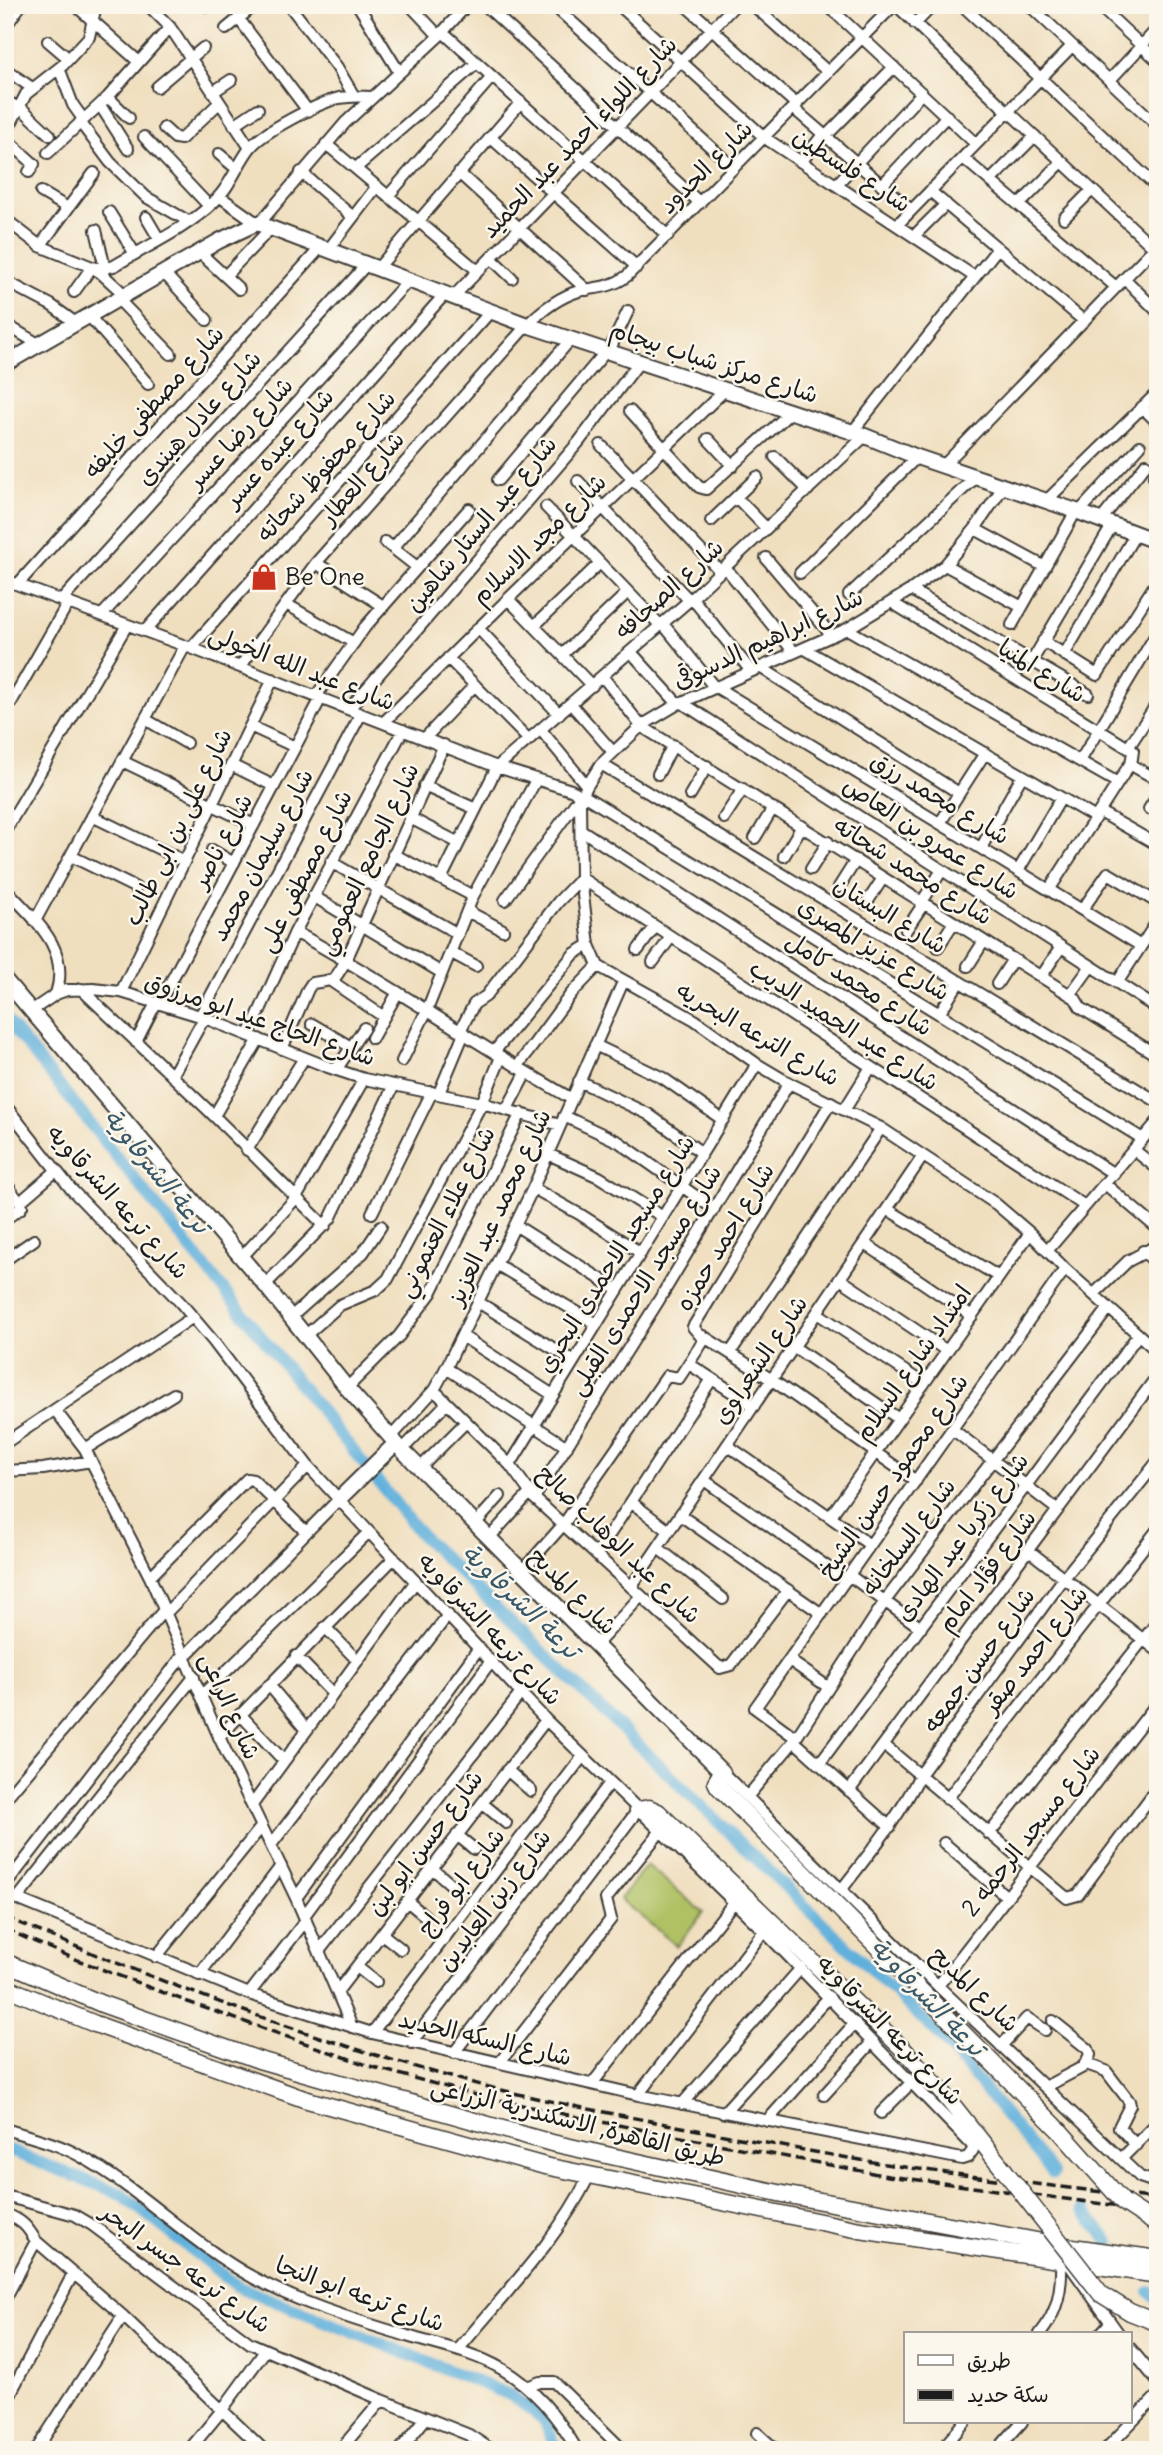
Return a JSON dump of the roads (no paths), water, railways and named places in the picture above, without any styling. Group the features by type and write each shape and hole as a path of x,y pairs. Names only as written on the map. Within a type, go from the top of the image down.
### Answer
{"highway":[{"path":"722,1772 716,1782 718,1786 1059,2130 1124,2202 1158,2225"},
{"path":"638,1810 649,1808 657,1812 888,2034 943,2093 1101,2294 1130,2312 1158,2323"},
{"name":"طريق القاهرة, الاسكندرية الزراعى","path":"5,1962 102,2004 259,2060 552,2143 783,2194 1058,2245 1158,2259"},
{"name":"طريق القاهرة, الاسكندرية الزراعى","path":"5,1987 112,2031 304,2099 545,2166 860,2230 1158,2274"}],"main road":[{"name":"شارع مركز شباب بيجام","path":"257,223 527,325 859,433 917,457 1078,511 1148,538"},
{"path":"5,364 199,252 257,223"},
{"name":"شارع المديح","path":"5,980 396,1443 722,1772"},
{"path":"343,1495 396,1443"}],"street":[{"path":"8,19 21,5"},
{"path":"75,5 139,62"},
{"path":"29,172 34,164 5,136 8,120 32,88 59,68 89,37 96,5"},
{"path":"148,5 170,27 250,148"},
{"path":"226,29 255,5"},
{"path":"289,5 337,67 354,96"},
{"path":"358,5 399,72"},
{"path":"410,5 668,236"},
{"path":"219,196 257,223 270,212 301,172 371,97 441,34 467,5"},
{"path":"485,5 700,203"},
{"path":"553,5 734,169"},
{"name":"شارع فلسطين","path":"619,5 765,138 975,277"},
{"path":"685,5 825,136 911,210"},
{"name":"شارع اللواء احمد عبد الحميد","path":"449,295 478,271 521,228 735,5"},
{"path":"753,5 828,72"},
{"path":"827,5 976,144"},
{"path":"895,5 1156,247 943,466"},
{"name":"شارع الحدود","path":"527,325 554,302 587,290 618,283 637,267 895,5"},
{"path":"915,24 933,5"},
{"path":"962,5 1158,188"},
{"path":"1029,5 1158,126"},
{"path":"1098,5 1158,61"},
{"path":"239,19 308,111"},
{"path":"48,153 104,101 170,27"},
{"path":"1110,80 1158,28"},
{"path":"48,41 69,59"},
{"path":"897,225 1072,46"},
{"path":"157,87 203,48"},
{"path":"356,168 477,63"},
{"path":"800,162 822,136 894,66"},
{"path":"59,68 73,106 110,162 146,197 188,221"},
{"path":"5,69 32,88"},
{"path":"388,195 492,76"},
{"path":"164,128 174,138 181,139 231,80"},
{"path":"836,185 922,93"},
{"path":"92,267 105,268 135,254 209,206 219,196 250,148 265,135 330,101 354,96 371,97"},
{"path":"5,100 19,107 50,135"},
{"path":"104,101 129,118"},
{"path":"104,101 128,149"},
{"name":"شارع عادل هيندى","path":"5,713 65,602 373,266 418,221 521,102"},
{"path":"234,125 258,109"},
{"path":"882,185 947,116"},
{"path":"990,181 1035,135"},
{"path":"144,137 209,206"},
{"path":"490,137 637,267"},
{"path":"326,144 478,271"},
{"path":"219,154 237,169"},
{"path":"963,158 1019,205 1158,312"},
{"path":"1019,205 1062,162"},
{"path":"301,172 353,217"},
{"path":"40,246 73,207 94,173"},
{"path":"459,173 587,290"},
{"name":"شارع مصطفى خليفه","path":"10,583 353,217 376,186"},
{"path":"1064,218 1092,190"},
{"path":"930,191 1084,321"},
{"path":"41,192 73,207"},
{"path":"914,236 946,204"},
{"path":"109,212 135,254"},
{"path":"146,217 159,239"},
{"path":"5,219 40,246 92,267 110,279 171,354"},
{"path":"225,276 271,228"},
{"path":"96,230 105,268"},
{"name":"شارع الصحافه","path":"497,767 662,625 808,490 859,433 998,248"},
{"path":"199,252 239,289"},
{"path":"491,258 512,278"},
{"path":"74,292 92,267"},
{"path":"164,273 207,320"},
{"name":"شارع رضا عسر","path":"102,615 409,280"},
{"path":"5,281 83,321 148,384"},
{"name":"شارع عبده عسر","path":"145,631 449,295"},
{"name":"شارع محفوظ شحاته","path":"35,921 145,719 188,647 491,311"},
{"path":"498,480 608,351 628,311"},
{"path":"5,324 40,345"},
{"name":"شارع العطار","path":"240,667 316,563 527,325"},
{"path":"417,567 389,545 570,339"},
{"name":"شارع عبد الستار شاهين","path":"349,709 578,443 640,361"},
{"name":"شارع مجد الاسلام","path":"384,722 726,389"},
{"path":"1046,500 1158,392"},
{"path":"1142,407 1158,422"},
{"path":"629,411 699,487 704,489 709,488 792,411"},
{"path":"708,439 733,466"},
{"path":"601,445 799,650 1061,798 1158,845"},
{"path":"1012,625 1078,511 1140,446"},
{"path":"775,457 808,490"},
{"path":"800,573 917,457"},
{"path":"1032,661 1107,522 1146,464"},
{"path":"710,521 757,477"},
{"path":"849,595 975,478"},
{"path":"578,481 755,669 959,793"},
{"name":"شارع ابراهيم الدسوقى","path":"505,900 582,795 601,764 641,726 679,703 847,629 911,590 945,565 975,529 1003,487"},
{"path":"736,497 766,528"},
{"name":"شارع محمد رزق","path":"546,507 662,625 716,687 1141,946"},
{"name":"شارع ناصر","path":"136,1042 234,863 319,697 354,643 383,606 469,509"},
{"path":"1064,654 1158,525"},
{"path":"975,529 1045,567"},
{"path":"766,558 832,636"},
{"path":"316,563 383,606"},
{"path":"534,626 600,563"},
{"path":"945,565 1022,607"},
{"path":"1043,641 1097,675 1158,580"},
{"name":"شارع عبد الله الخولى","path":"10,583 273,679 497,767 582,795"},
{"path":"911,590 1088,694"},
{"path":"562,655 628,592"},
{"path":"508,599 592,686"},
{"name":"شارع المنيا","path":"891,602 1128,748"},
{"path":"286,604 354,643"},
{"path":"5,831 8,818 127,625"},
{"path":"478,628 559,714"},
{"path":"847,629 1118,783"},
{"path":"1080,761 1158,631"},
{"name":"شارع عمرو بن العاص","path":"631,652 679,703 1117,983 1156,1004"},
{"path":"448,658 529,740"},
{"path":"603,677 641,726"},
{"name":"شارع على بن ابى طالب","path":"121,992 273,679"},
{"path":"425,738 475,685"},
{"path":"1049,890 1130,764 1134,753 1128,748 1158,702"},
{"path":"572,704 613,752"},
{"name":"شارع سليمان محمد","path":"172,1076 361,713"},
{"path":"145,719 186,743"},
{"path":"250,726 295,747"},
{"name":"شارع محمد شحاته","path":"641,726 1070,995 1081,1008 1158,1056"},
{"name":"شارع مصطفى على","path":"214,1116 254,1037 295,932 403,730"},
{"path":"507,1109 522,1070 571,994 598,966 589,944 581,878 582,795 541,730"},
{"name":"شارع الجامع العمومي","path":"282,1049 312,983 335,979 346,960 444,745"},
{"path":"658,774 673,745"},
{"path":"940,823 985,754"},
{"path":"122,761 254,825"},
{"name":"شارع البستان","path":"601,764 1158,1102"},
{"path":"1130,764 1155,778 1158,765"},
{"path":"231,765 274,786"},
{"path":"690,795 707,766"},
{"path":"441,879 497,767"},
{"path":"981,848 1023,775"},
{"path":"402,1061 427,1010 473,896 536,780"},
{"path":"424,786 476,809"},
{"path":"724,818 743,789"},
{"name":"شارع عزيز المصرى","path":"582,795 939,1014 1150,1135"},
{"path":"1149,809 1158,795"},
{"path":"1018,871 1061,798"},
{"path":"755,838 773,808"},
{"path":"92,816 184,861"},
{"path":"410,818 459,844"},
{"path":"784,856 802,826"},
{"name":"شارع محمد كامل","path":"581,830 1114,1174"},
{"path":"811,869 828,842"},
{"path":"212,850 234,863"},
{"path":"393,854 473,896"},
{"path":"71,856 136,888"},
{"path":"839,887 856,860"},
{"path":"331,862 458,934"},
{"path":"906,930 942,870"},
{"path":"1082,910 1105,874 1110,873 1158,903"},
{"path":"866,905 883,877"},
{"path":"372,1213 435,1092 474,1004 486,996 558,902 581,878"},
{"name":"شارع عبد الحميد الديب","path":"581,878 1085,1206"},
{"path":"5,888 35,921 57,951 61,965 56,994"},
{"path":"313,896 442,973"},
{"path":"467,911 503,930"},
{"path":"1117,983 1158,920"},
{"path":"937,947 954,922"},
{"path":"638,950 655,927"},
{"path":"295,932 346,960 572,1099"},
{"path":"653,962 671,937"},
{"path":"968,966 984,941"},
{"path":"306,1335 340,1305 376,1290 388,1279 482,1103 498,1055 574,954 589,944"},
{"path":"1041,977 1061,947"},
{"path":"450,952 476,965"},
{"path":"997,984 1013,959"},
{"name":"شارع الترعه البحريه","path":"598,966 695,1020 789,1083 881,1128 996,1204 1138,1335 1156,1346"},
{"path":"1070,995 1091,966"},
{"path":"331,981 384,1017"},
{"name":"شارع محمد عبد العزيز","path":"396,1443 434,1390 462,1336 533,1188 623,982"},
{"path":"939,1014 959,982"},
{"path":"81,989 325,1226"},
{"name":"شارع الحاج عيد ابو مرزوق","path":"31,1011 67,990 121,992 202,1017 364,1079 562,1121 619,1142 714,1209"},
{"path":"372,1038 398,992"},
{"path":"312,1024 351,1047"},
{"path":"336,1070 364,1028"},
{"path":"595,1045 663,1078 723,1120"},
{"path":"247,1150 304,1058"},
{"name":"شارع مسجد الاحمدى البحري","path":"510,1465 757,1064"},
{"path":"845,1109 870,1067"},
{"path":"241,1258 296,1198 364,1079"},
{"path":"579,1081 648,1114 702,1153"},
{"name":"شارع مسجد الاحمدى القبلى","path":"489,1538 532,1495 567,1447 789,1083"},
{"path":"265,1285 330,1219 394,1085"},
{"name":"شارع احمد حمزه","path":"689,1364 704,1340 693,1327 831,1102"},
{"name":"شارع ترعه الشرقاويه","path":"5,1105 86,1206 193,1317 308,1466 343,1495 369,1532 546,1720 855,2023 972,2144 972,2152"},
{"name":"شارع علاء العتموني","path":"347,1388 399,1336 431,1293 521,1113"},
{"path":"1047,1251 1150,1135 1158,1121"},
{"path":"730,1353 881,1128"},
{"path":"1134,1150 1158,1169"},
{"path":"548,1154 599,1177 663,1217"},
{"name":"شارع الشعراوى","path":"631,1587 923,1156"},
{"path":"5,1219 56,1171"},
{"path":"5,1182 21,1205"},
{"path":"1105,1184 1158,1229"},
{"path":"533,1188 641,1253"},
{"path":"887,1209 999,1277"},
{"path":"515,1225 618,1290"},
{"path":"291,1317 363,1253 381,1226"},
{"name":"امتداد شارع السلام","path":"830,1517 1030,1233"},
{"path":"5,1260 34,1240"},
{"path":"864,1243 972,1315"},
{"path":"1094,1294 1128,1261 1158,1245"},
{"path":"1143,1251 1158,1265"},
{"path":"496,1264 597,1324"},
{"name":"شارع محمود حسن الشيخ","path":"795,1740 755,1708 1065,1269"},
{"path":"840,1279 947,1351"},
{"path":"478,1301 574,1361"},
{"name":"شارع السلخانه","path":"748,1796 795,1740 885,1601 1109,1308"},
{"path":"817,1313 923,1384"},
{"path":"5,1443 193,1317"},
{"name":"شارع زكريا عبد الهادى","path":"819,1764 1138,1335"},
{"path":"462,1336 553,1395"},
{"path":"703,1336 772,1380 916,1481"},
{"path":"794,1347 899,1419"},
{"path":"522,1572 563,1525 667,1376 678,1378 689,1364 754,1406"},
{"path":"446,1368 567,1447"},
{"name":"شارع فؤاد امام","path":"849,1791 1158,1375"},
{"path":"596,1555 712,1379"},
{"name":"شارع عبد الوهاب صالح","path":"434,1390 510,1465 532,1495 717,1666 724,1668 731,1665 788,1590"},
{"path":"85,1448 174,1394"},
{"path":"396,1443 447,1403"},
{"name":"شارع الراعى","path":"55,1410 85,1448 150,1577 219,1737 320,1950 352,2027"},
{"path":"420,1468 466,1422"},
{"path":"952,1429 1058,1510"},
{"path":"727,1446 870,1545"},
{"path":"5,1471 43,1469 91,1461"},
{"name":"شارع حسن جمعه","path":"842,1889 903,1809 920,1775 1064,1578 1158,1461"},
{"path":"5,1799 165,1612 308,1466"},
{"path":"150,1577 244,1481 253,1480 306,1532"},
{"path":"704,1480 921,1628"},
{"path":"5,1886 184,1655 343,1495"},
{"path":"475,1524 500,1496"},
{"path":"631,1502 669,1531"},
{"path":"680,1515 822,1614"},
{"name":"شارع احمد صقر","path":"947,1799 1158,1529"},
{"path":"201,1696 369,1532"},
{"path":"658,1548 723,1599"},
{"path":"1028,1550 1158,1651"},
{"path":"219,1737 394,1558"},
{"path":"252,1805 416,1581"},
{"path":"595,1646 641,1597"},
{"path":"271,1845 448,1615"},
{"path":"989,1833 1158,1621"},
{"path":"325,1627 357,1660"},
{"path":"296,1898 479,1648"},
{"path":"296,1656 332,1694"},
{"path":"789,1660 828,1687"},
{"path":"249,1994 491,1661"},
{"path":"17,1899 194,1677"},
{"path":"269,1685 307,1730"},
{"path":"320,1950 521,1693"},
{"name":"شارع مسجد الرحمه 2","path":"938,1986 1158,1702"},
{"path":"240,1714 284,1761"},
{"name":"شارع حسن ابو لبن","path":"337,1992 546,1720"},
{"path":"795,1740 890,1827"},
{"path":"884,1745 1067,1898 1078,1895 1158,1787"},
{"name":"شارع ابو فراج","path":"372,2033 583,1756"},
{"path":"507,1770 531,1790"},
{"name":"شارع المديح","path":"722,1772 1001,2046 1140,2176 1158,2183"},
{"name":"شارع زين العابدين","path":"411,2043 611,1783"},
{"path":"482,1803 506,1823"},
{"path":"454,2053 638,1810"},
{"path":"156,1957 262,1826"},
{"path":"500,2062 611,1919 606,1899 660,1832"},
{"path":"457,1835 474,1849"},
{"path":"944,1843 1007,1896"},
{"path":"199,1975 281,1866"},
{"path":"432,1868 454,1887"},
{"name":"شارع السكه الحديد","path":"5,1894 249,1994 372,2033 723,2113 962,2159 972,2152"},
{"path":"407,1901 425,1916"},
{"path":"592,2084 734,1902"},
{"path":"638,2095 764,1931"},
{"path":"382,1934 401,1950"},
{"path":"357,1967 376,1982"},
{"path":"682,2104 801,1968"},
{"path":"723,2113 829,1997"},
{"path":"1001,2046 1027,2018 1045,2030"},
{"path":"1045,2087 1086,2064 1090,2055 1090,2051 1053,2021"},
{"path":"767,2121 855,2023"},
{"path":"824,2095 873,2042"},
{"path":"1086,2064 1106,2071 1129,2101 1130,2105 1119,2127 1136,2145"},
{"path":"881,2113 912,2082"},
{"path":"1121,2159 1156,2127"},
{"name":"شارع ترعه ابو النجا","path":"5,2129 46,2141 79,2155 107,2172 165,2218 253,2278 358,2320 458,2350 504,2370 527,2387 556,2417 577,2450"},
{"path":"458,2350 554,2235 572,2209 589,2176"},
{"name":"شارع ترعه جسر البحر","path":"5,2196 75,2215 92,2225 221,2323 265,2351 469,2435 492,2450"},
{"path":"5,2214 23,2222 36,2241 123,2316 264,2450"},
{"path":"5,2299 36,2241"},
{"path":"1064,2262 1117,2332"},
{"path":"1041,2332 1051,2319 1058,2301 1064,2262"},
{"path":"5,2404 74,2274"},
{"path":"36,2450 123,2316"},
{"path":"1102,2332 1110,2323"},
{"path":"1132,2350 1158,2382"},
{"path":"189,2450 265,2351"},
{"path":"527,2387 540,2382 554,2382 624,2450"},
{"path":"1132,2422 1158,2395"},
{"path":"340,2450 382,2400"},
{"path":"400,2450 426,2418"},
{"path":"941,2450 963,2424"},
{"path":"996,2450 1020,2424"},
{"path":"1105,2450 1130,2424"},
{"path":"757,2433 776,2450"},
{"path":"1153,2450 1158,2445"}],"waterway":[{"name":"ترعة الشرقاوية","path":"5,1018 421,1535 944,2040 1053,2173"},
{"path":"5,2149 121,2194 237,2286 510,2395 544,2420 557,2450"},
{"name":"ترعة الشرقاوية","path":"1083,2209 1109,2242"},
{"name":"ترعة الشرقاوية","path":"1150,2291 1158,2301"}],"railway":[{"path":"5,1917 178,1987 295,2029 496,2089 857,2159 953,2174 1158,2199"},
{"path":"5,1929 188,2002 373,2067 472,2094 586,2119 888,2176 1158,2211"}],"place":[{"name":"Be One","path":"264,577"}]}
